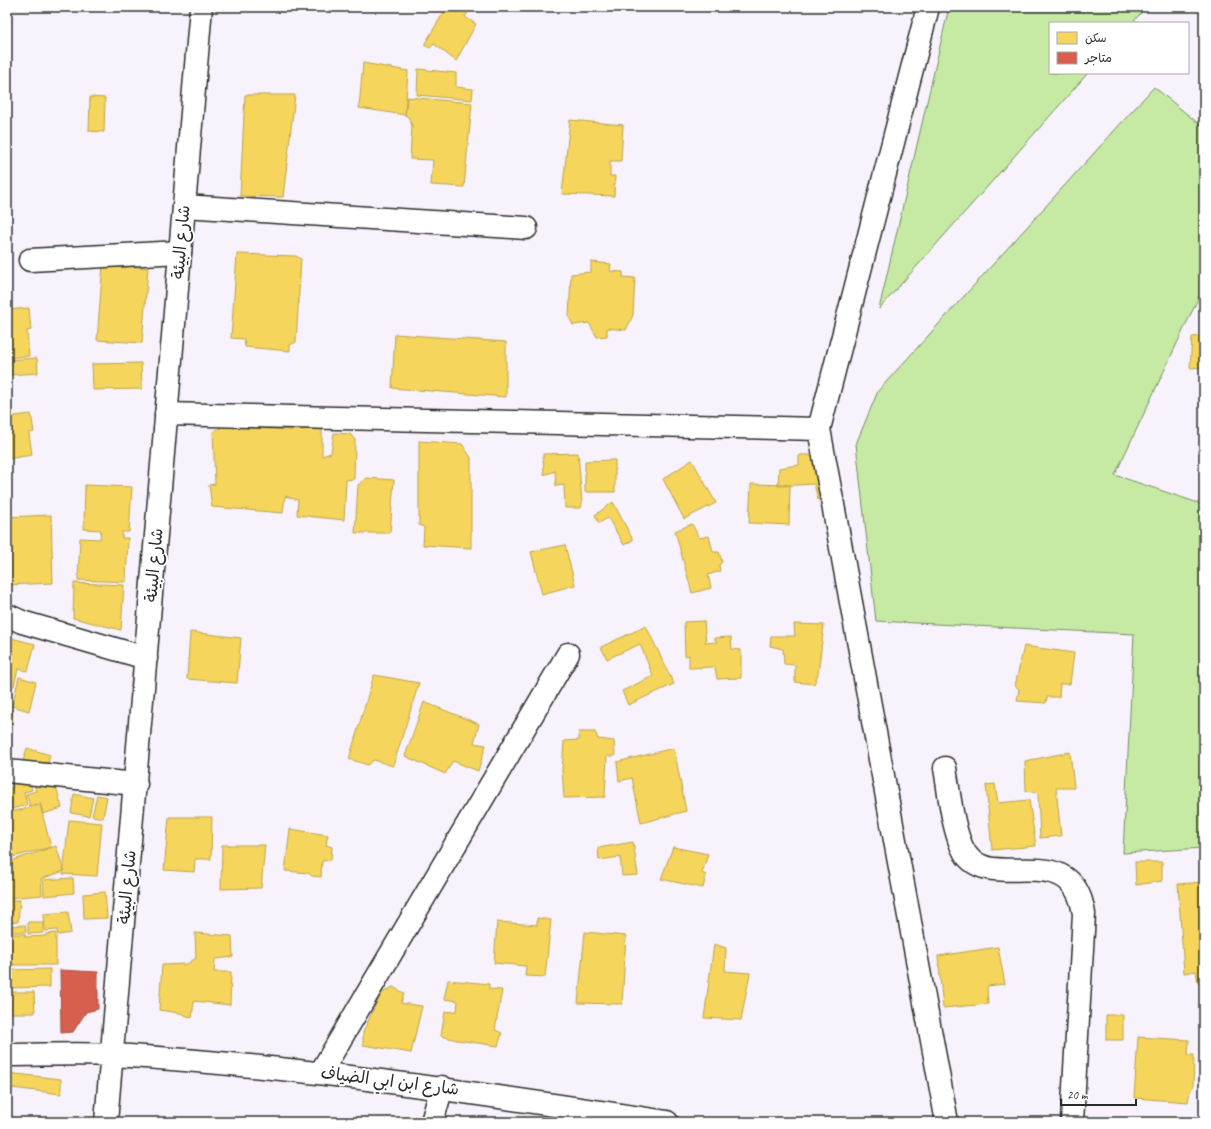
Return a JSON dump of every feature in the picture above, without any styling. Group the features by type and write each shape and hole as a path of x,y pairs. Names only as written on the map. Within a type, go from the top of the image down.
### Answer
{"street":[{"name":"شارع البيئة","path":"106,1122 136,784 200,7"},
{"path":"928,7 819,429 947,1122"},
{"path":"184,206 526,228"},
{"path":"30,260 180,252"},
{"path":"166,414 819,429"},
{"path":"7,615 22,622 146,658"},
{"path":"321,1072 568,654"},
{"path":"945,768 958,839 966,854 975,864 988,869 1040,870 1061,875 1075,888 1082,900 1084,914 1072,1122"},
{"path":"7,771 136,784"},
{"name":"شارع ابن ابي الضياف","path":"7,1055 112,1055 321,1072 442,1087 667,1122"},
{"path":"432,1122 442,1087"}],"green space":[{"path":"949,7 1146,7 1133,22 1049,22 1049,74 1087,74 879,309"},
{"path":"1154,87 1204,128 1204,286 1115,475 1204,505 1204,848 1123,853 1134,634 876,621 856,444 878,391"}],"building: سكن":[{"path":"447,7 471,8 465,17 476,24 456,61 434,44 430,48 424,45"},
{"path":"363,63 408,71 405,115 359,108"},
{"path":"418,69 456,73 456,87 473,89 472,100 417,95"},
{"path":"245,95 295,95 283,197 240,196"},
{"path":"90,97 105,98 104,132 89,131"},
{"path":"407,97 472,103 464,187 431,185 433,160 410,159 412,126 409,118 405,115"},
{"path":"570,120 623,125 621,161 610,161 610,176 615,176 614,196 562,194"},
{"path":"237,254 296,256 301,259 296,342 290,345 290,351 245,347 244,339 231,338"},
{"path":"591,262 611,264 610,271 623,272 623,277 635,278 633,315 626,330 607,328 607,336 597,337 589,323 573,325 569,317 571,274 591,272"},
{"path":"103,264 148,268 142,343 97,340"},
{"path":"29,308 31,330 27,331 29,356 7,358 7,310"},
{"path":"395,334 506,342 506,397 392,388"},
{"path":"1204,336 1204,367 1190,368 1192,337"},
{"path":"37,358 38,373 7,375 7,360"},
{"path":"141,363 142,389 93,390 92,364"},
{"path":"31,414 34,432 29,433 32,455 7,459 7,417"},
{"path":"223,426 289,430 322,429 322,456 331,453 334,433 350,434 355,440 354,479 346,480 344,520 297,515 298,500 285,496 283,513 212,507 209,485 215,484 213,432"},
{"path":"419,441 462,444 471,458 471,548 423,545 424,527 419,525"},
{"path":"578,453 582,503 581,508 565,508 564,485 556,486 555,471 544,475 543,454"},
{"path":"799,455 816,455 825,498 818,500 814,484 778,486 779,468 799,465"},
{"path":"615,460 615,492 585,492 585,461"},
{"path":"692,460 716,503 684,519 663,479"},
{"path":"367,478 394,480 390,533 355,533 358,485"},
{"path":"751,484 790,485 789,525 749,523"},
{"path":"85,485 132,487 129,532 122,532 122,538 128,538 126,582 78,580 80,538 100,539 101,530 84,529"},
{"path":"613,502 633,540 624,545 608,518 599,523 595,515"},
{"path":"51,515 53,583 7,585 7,517"},
{"path":"692,524 699,538 709,536 713,552 719,552 722,562 719,565 720,571 708,575 711,588 692,593 675,531"},
{"path":"565,545 575,585 542,594 531,552"},
{"path":"74,583 124,585 121,630 73,618"},
{"path":"704,621 706,643 717,642 714,638 731,637 732,649 741,650 741,678 717,679 715,667 689,668 689,655 685,656 684,622"},
{"path":"794,624 824,625 818,674 814,684 795,682 795,665 784,664 783,649 770,646 771,636 795,636"},
{"path":"646,626 674,684 628,705 622,691 653,676 640,644 607,659 601,647"},
{"path":"190,632 241,638 237,683 187,679"},
{"path":"7,637 35,644 28,671 18,669 14,686 7,684"},
{"path":"1024,646 1074,653 1070,684 1060,684 1059,697 1047,697 1046,703 1017,701 1019,689 1015,686"},
{"path":"374,675 419,683 393,766 374,760 368,765 349,759"},
{"path":"19,677 36,682 29,711 12,706"},
{"path":"7,687 11,688 7,709"},
{"path":"424,702 479,724 474,743 486,745 478,771 453,761 445,774 405,756"},
{"path":"9,711 13,711 10,731 7,730 7,714 9,714"},
{"path":"579,732 595,732 598,739 614,741 615,756 607,756 605,797 564,798 562,770 564,741 579,740"},
{"path":"27,748 50,755 47,768 23,761"},
{"path":"674,748 686,811 641,823 632,778 619,781 617,762"},
{"path":"1070,752 1074,788 1056,788 1061,836 1040,838 1038,793 1026,791 1025,761"},
{"path":"29,779 32,790 24,792 27,805 7,810 7,789 13,788 12,783"},
{"path":"54,779 62,808 43,814 40,803 30,806 26,794 36,791 34,784"},
{"path":"995,784 998,803 1029,800 1036,846 992,850 986,785"},
{"path":"74,794 93,798 89,816 71,813"},
{"path":"97,795 107,797 103,818 92,816"},
{"path":"40,805 51,847 13,857 7,833 7,813"},
{"path":"169,817 212,817 211,859 195,859 194,872 164,870"},
{"path":"69,820 102,823 97,876 63,874"},
{"path":"290,829 328,835 326,845 332,847 331,860 322,861 321,877 312,876 308,873 285,871"},
{"path":"633,842 638,875 622,876 620,857 599,860 598,848"},
{"path":"222,845 265,845 261,888 221,889"},
{"path":"56,846 64,871 41,879 42,895 7,898 7,859 10,858 11,861"},
{"path":"673,847 708,854 702,873 706,875 703,888 661,879"},
{"path":"1135,862 1162,862 1162,881 1136,885"},
{"path":"73,878 74,893 44,896 43,880"},
{"path":"1204,882 1204,983 1198,983 1196,971 1184,973 1178,884"},
{"path":"105,892 107,918 84,919 83,894"},
{"path":"7,900 20,900 18,922 7,923"},
{"path":"68,912 71,933 58,935 57,930 45,931 44,914"},
{"path":"537,918 551,920 545,977 525,976 526,966 494,963 497,922 537,925"},
{"path":"28,922 43,922 43,933 28,934"},
{"path":"25,925 26,932 7,932 7,926"},
{"path":"585,932 626,936 622,1004 578,1003"},
{"path":"56,933 56,965 7,965 7,934 25,934 25,937 46,936 46,934"},
{"path":"195,933 232,936 233,957 215,959 214,972 231,972 230,1005 194,1001 192,1018 180,1013 159,1010 162,965 187,964 196,958"},
{"path":"714,944 726,948 725,971 750,973 741,1020 704,1018"},
{"path":"998,947 1005,984 987,986 988,1004 943,1008 938,956"},
{"path":"50,969 50,987 7,988 7,970"},
{"path":"448,980 489,984 489,989 502,990 495,1030 502,1033 498,1046 441,1036 445,1012 457,1011 458,1001 444,999"},
{"path":"393,987 404,993 401,1003 422,1006 411,1053 363,1045 363,1032 378,1000 382,993"},
{"path":"7,992 34,992 35,1013 7,1013"},
{"path":"1106,1015 1123,1015 1123,1040 1106,1040"},
{"path":"1138,1037 1189,1040 1188,1055 1194,1055 1193,1086 1190,1091 1188,1102 1134,1098"},
{"path":"7,1073 61,1079 61,1094 12,1088 9,1122 7,1122"}],"building: متاجر":[{"path":"60,970 98,972 98,1009 86,1012 73,1032 61,1033"}]}
